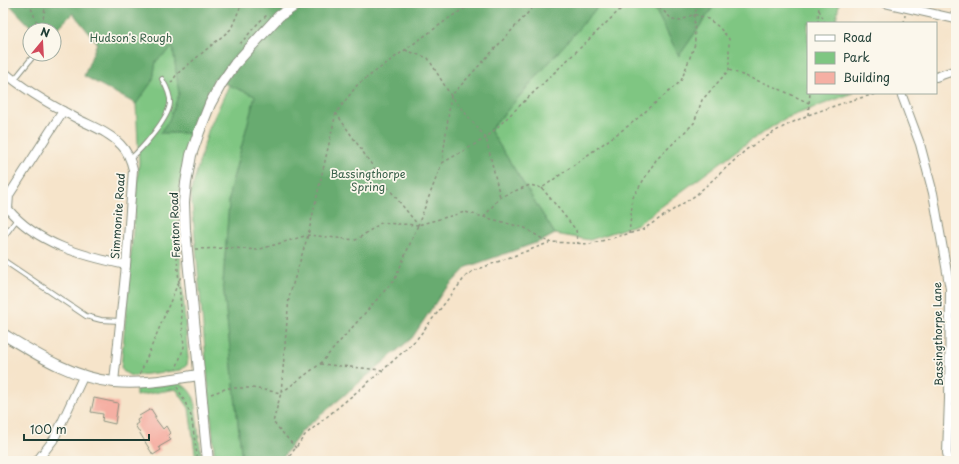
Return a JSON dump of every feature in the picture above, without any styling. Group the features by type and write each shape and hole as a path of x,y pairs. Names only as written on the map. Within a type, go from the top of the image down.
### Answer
{"street":[{"name":"Fenton Road","path":"208,461 188,262 184,202 186,183 199,132 210,104 221,84 235,64 279,16 299,3"},
{"path":"885,3 956,19"},
{"path":"937,77 956,70"},
{"name":"Simmonite Road","path":"3,71 14,81 63,111 111,136 122,145 130,159 133,170 126,265 114,382"},
{"name":"Bassingthorpe Lane","path":"901,94 920,144 933,193 950,289 947,453 949,461"},
{"path":"63,111 9,194 8,209 17,219 38,236 85,256 126,265"},
{"path":"3,334 34,353 83,377 114,382 147,382 200,375"},
{"path":"37,461 54,439 83,377"}],"lane":[{"path":"14,81 29,62"},
{"path":"130,159 142,149 166,116 170,103 167,88 162,80"},
{"path":"3,238 17,219"},
{"path":"3,260 86,316 101,320 120,321"}],"path":[{"path":"29,3 37,22"},
{"path":"42,22 46,3"},
{"path":"167,88 177,74 231,29 242,3"},
{"path":"296,448 272,422 281,393 289,297 308,235 336,113 358,84 452,16 474,3"},
{"path":"201,398 228,388 252,388 281,393 320,364 395,279 442,163 451,96 536,3"},
{"path":"442,163 486,138 627,3"},
{"path":"629,234 634,197 637,191 656,160 694,122 702,100 729,70 729,39 719,27 708,19 694,14 680,21 673,20 655,3"},
{"path":"542,188 632,123 681,81 695,44 694,14 700,3"},
{"path":"818,3 818,22"},
{"path":"818,9 824,22"},
{"path":"237,47 270,12"},
{"path":"405,50 428,58 451,96 486,138 500,197"},
{"path":"729,70 777,88 810,103"},
{"path":"808,115 810,94"},
{"path":"187,249 233,248 258,250 308,235 356,240 381,223 418,225 465,212 524,228 544,240 551,242 590,244 642,230 696,195 746,149 779,129 808,115 848,101 875,94"},
{"path":"336,113 386,184 418,225"},
{"path":"484,217 500,197 530,185 542,188 576,230 578,244"},
{"path":"175,232 184,347 173,378 190,416 198,461"},
{"path":"286,461 305,435 383,370 416,340 466,276 473,271 551,242"},
{"path":"134,382 141,372 179,280 188,262"},
{"path":"320,364 383,370"}],"green space":[{"name":"Bassingthorpe Spring","path":"8,3 601,3 490,130 555,234 544,240 467,267 442,293 412,338 302,431 280,461 242,461 223,283 230,190 255,96 214,79 193,133 160,133 169,120 179,94 173,47 156,61 153,80 136,104 84,76 97,43 73,13 62,24 62,22 26,22"},
{"path":"601,3 652,3 679,56 716,3 839,3 836,22 807,22 807,94 850,94 784,119 744,145 638,224 590,240 555,234 490,130"},
{"path":"652,3 716,3 679,56"},
{"path":"173,47 179,94 170,119 160,133 193,133 180,184 177,214 188,359 187,365 181,370 131,376 124,372 121,368 139,162 136,104 153,80 156,61"},
{"path":"229,85 255,96 230,190 223,283 242,461 215,461 191,192 208,131"},
{"path":"179,383 188,389 194,398 202,461 194,461 196,459 189,408 176,389 136,396 136,388"}],"building":[{"path":"94,398 118,403 115,424 102,421 103,414 91,412"},
{"path":"151,409 156,417 154,417 163,429 166,426 170,433 168,435 171,440 159,447 161,450 153,455 135,425 138,423 137,420 140,418 139,416"}],"park label":[{"name":"Hudson's Rough","path":"131,38"}]}
